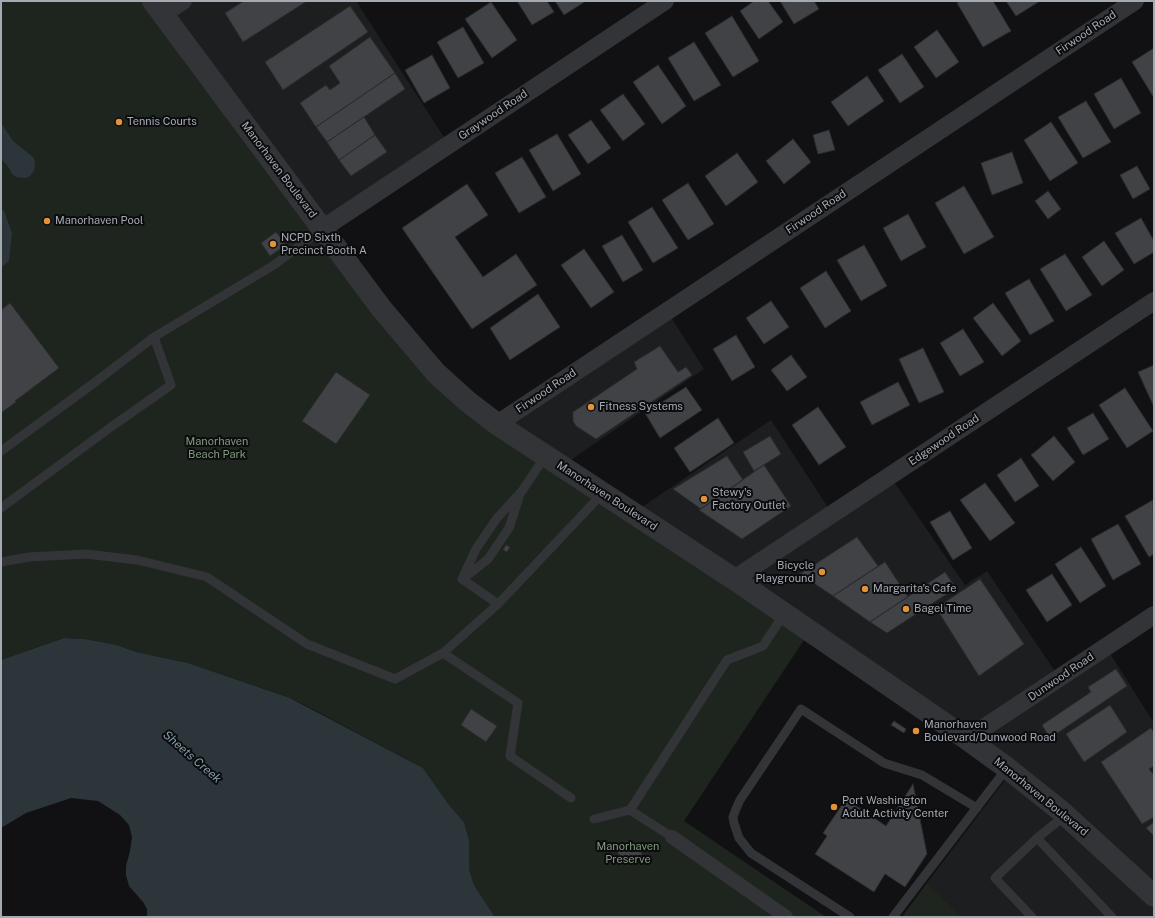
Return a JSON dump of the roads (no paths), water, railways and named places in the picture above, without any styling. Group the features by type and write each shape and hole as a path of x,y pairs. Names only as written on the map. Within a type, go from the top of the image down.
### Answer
{"street":[{"path":"158,8 184,1"},
{"name":"Graywood Road","path":"322,229 665,1"},
{"name":"Firwood Road","path":"497,424 1135,1"},
{"name":"Manorhaven Boulevard","path":"158,8 381,308 436,372 467,401 497,424 734,579 967,739 1007,768 1066,815 1154,896"},
{"name":"Edgewood Road","path":"734,579 1154,301"},
{"name":"Dunwood Road","path":"967,739 1154,615"},
{"path":"672,837 786,917"}],"lane":[{"path":"1,451 154,337 274,265 322,229"},
{"path":"1,508 171,385 154,337"},
{"path":"462,579 476,549 492,524 522,490 546,456"},
{"path":"462,579 488,559 509,528 522,490"},
{"path":"1,562 29,557 86,554 138,560 207,577 307,644 395,679 443,653 498,604 603,493"},
{"path":"462,579 498,604"},
{"path":"594,819 630,810 727,660 763,646 784,614"},
{"path":"443,653 518,703 510,756 571,798"},
{"path":"850,917 751,853 739,838 734,823 733,817 740,800 801,709 884,763 922,775 977,808"},
{"path":"893,917 1007,768"},
{"path":"630,810 672,837"},
{"path":"1032,917 995,878 1037,838 1066,815"},
{"path":"1037,838 1112,917"}],"water":[{"path":"1,123 13,141 34,158 34,171 26,178 16,177 12,174 7,165 1,159"},
{"path":"1,209 4,211 12,233 9,261 1,268"},
{"name":"Sheets Creek","path":"64,638 85,639 117,645 136,652 188,663 290,698 423,768 449,805 464,822 469,840 469,869 474,885 495,917 147,917 147,909 129,886 126,875 126,866 132,837 129,825 120,815 98,801 71,798 26,813 1,828 1,660"}],"place":[{"name":"Tennis Courts","path":"119,122"},
{"name":"Manorhaven Pool","path":"47,221"},
{"name":"NCPD Sixth Precinct Booth A","path":"273,244"},
{"name":"Fitness Systems","path":"591,407"},
{"name":"Stewy's Factory Outlet","path":"704,499"},
{"name":"Bicycle Playground","path":"822,572"},
{"name":"Margarita's Cafe","path":"865,589"},
{"name":"Bagel Time","path":"906,609"},
{"name":"Manorhaven Boulevard/Dunwood Road","path":"916,731"},
{"name":"Port Washington Adult Activity Center","path":"834,807"}],"park label":[{"name":"Manorhaven Beach Park","path":"217,448"},
{"name":"Manorhaven Preserve","path":"628,853"}]}
